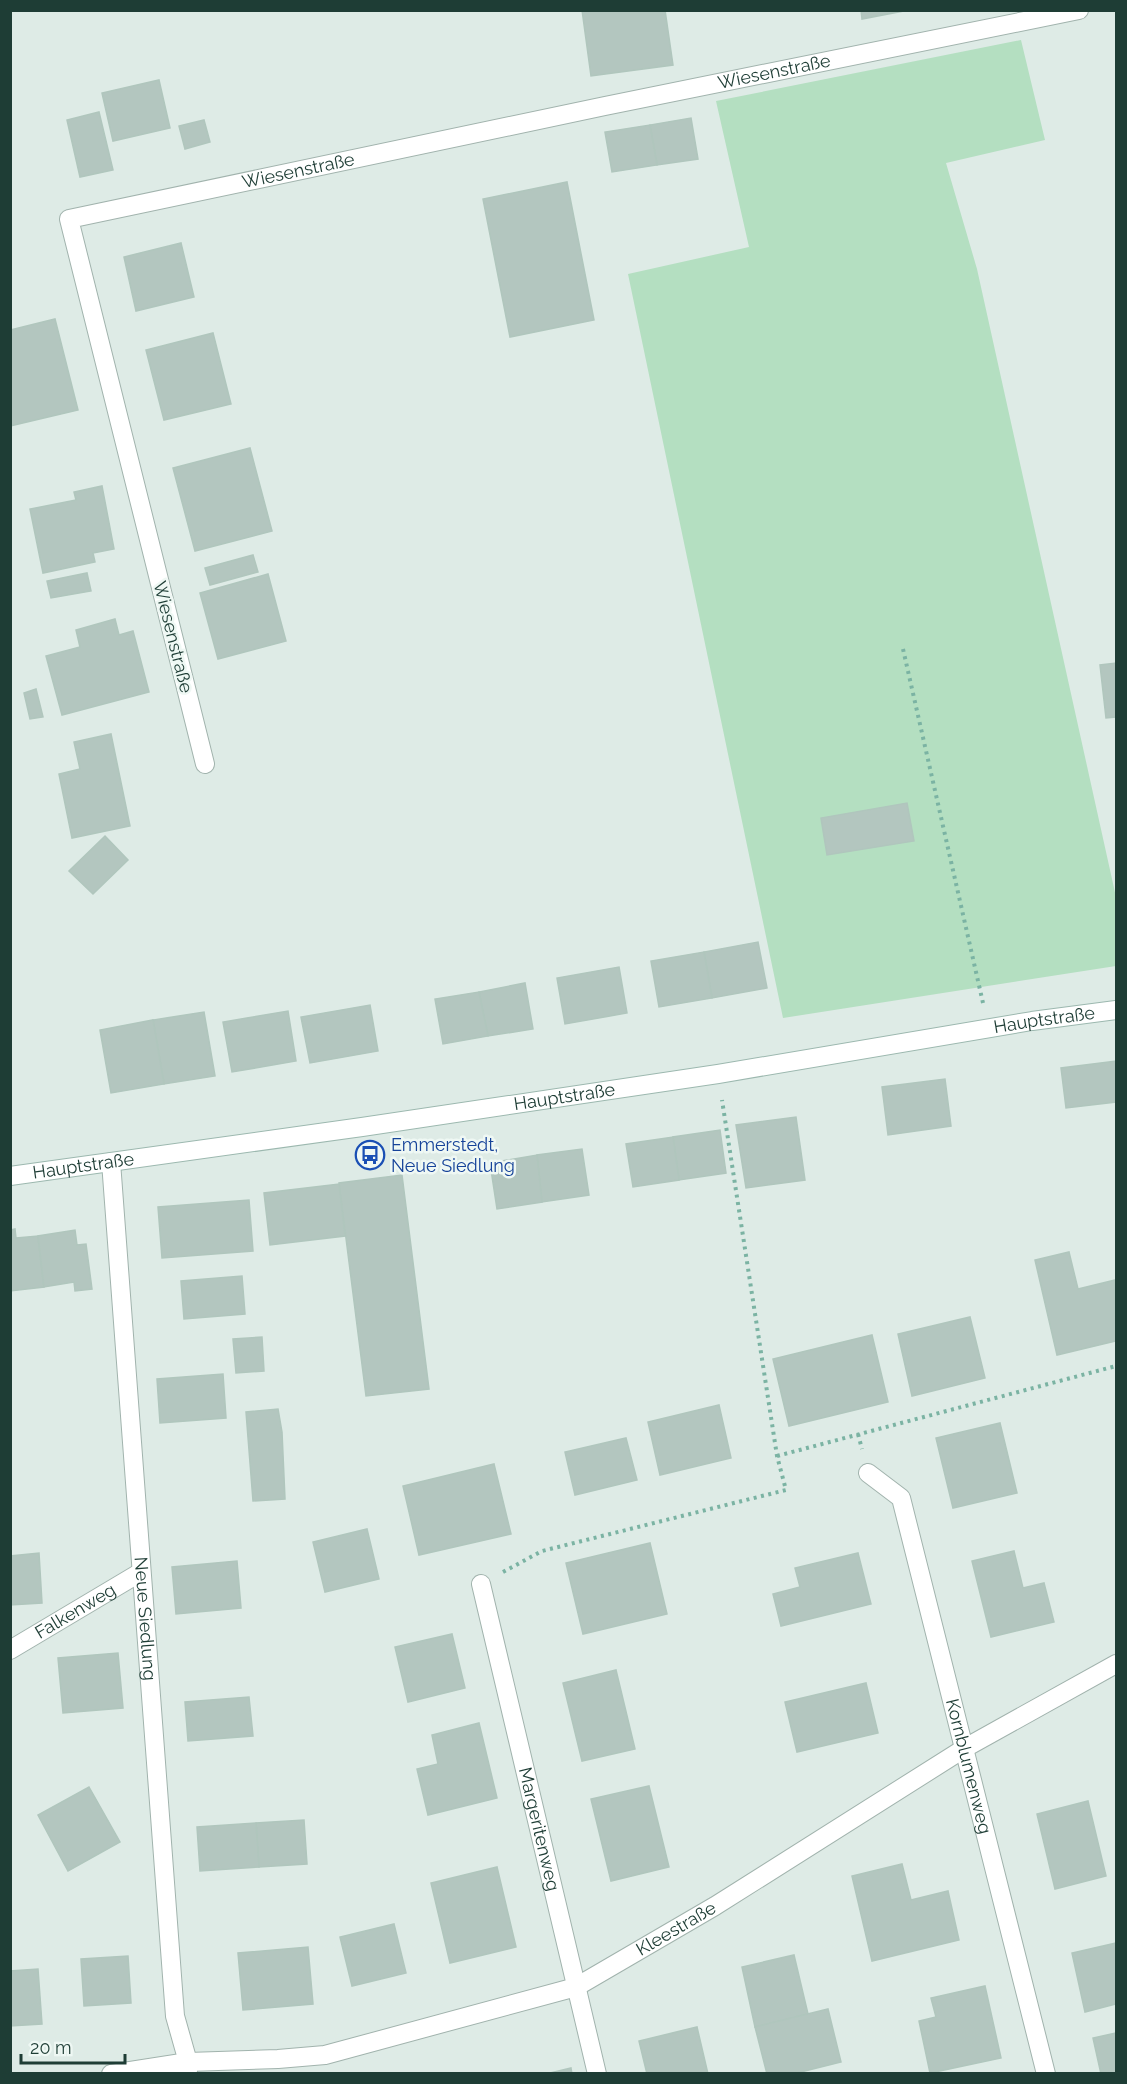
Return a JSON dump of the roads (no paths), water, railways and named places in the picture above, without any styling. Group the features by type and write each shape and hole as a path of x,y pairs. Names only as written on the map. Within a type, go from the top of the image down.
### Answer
{"street":[{"name":"Wiesenstraße","path":"205,764 69,219 605,106 1079,10"},
{"name":"Hauptstraße","path":"10,1176 718,1074 1116,1010"},
{"name":"Neue Siedlung","path":"111,1162 175,2016 188,2067"},
{"name":"Kornblumenweg","path":"868,1473 901,1497 1046,2073"},
{"name":"Falkenweg","path":"10,1650 141,1572"},
{"name":"Margeritenweg","path":"481,1584 597,2073"},
{"name":"Kleestraße","path":"111,2073 325,2055 576,1987 715,1906 965,1748 1116,1664"}],"place":[{"name":"Emmerstedt, Neue Siedlung","path":"370,1155"}]}
